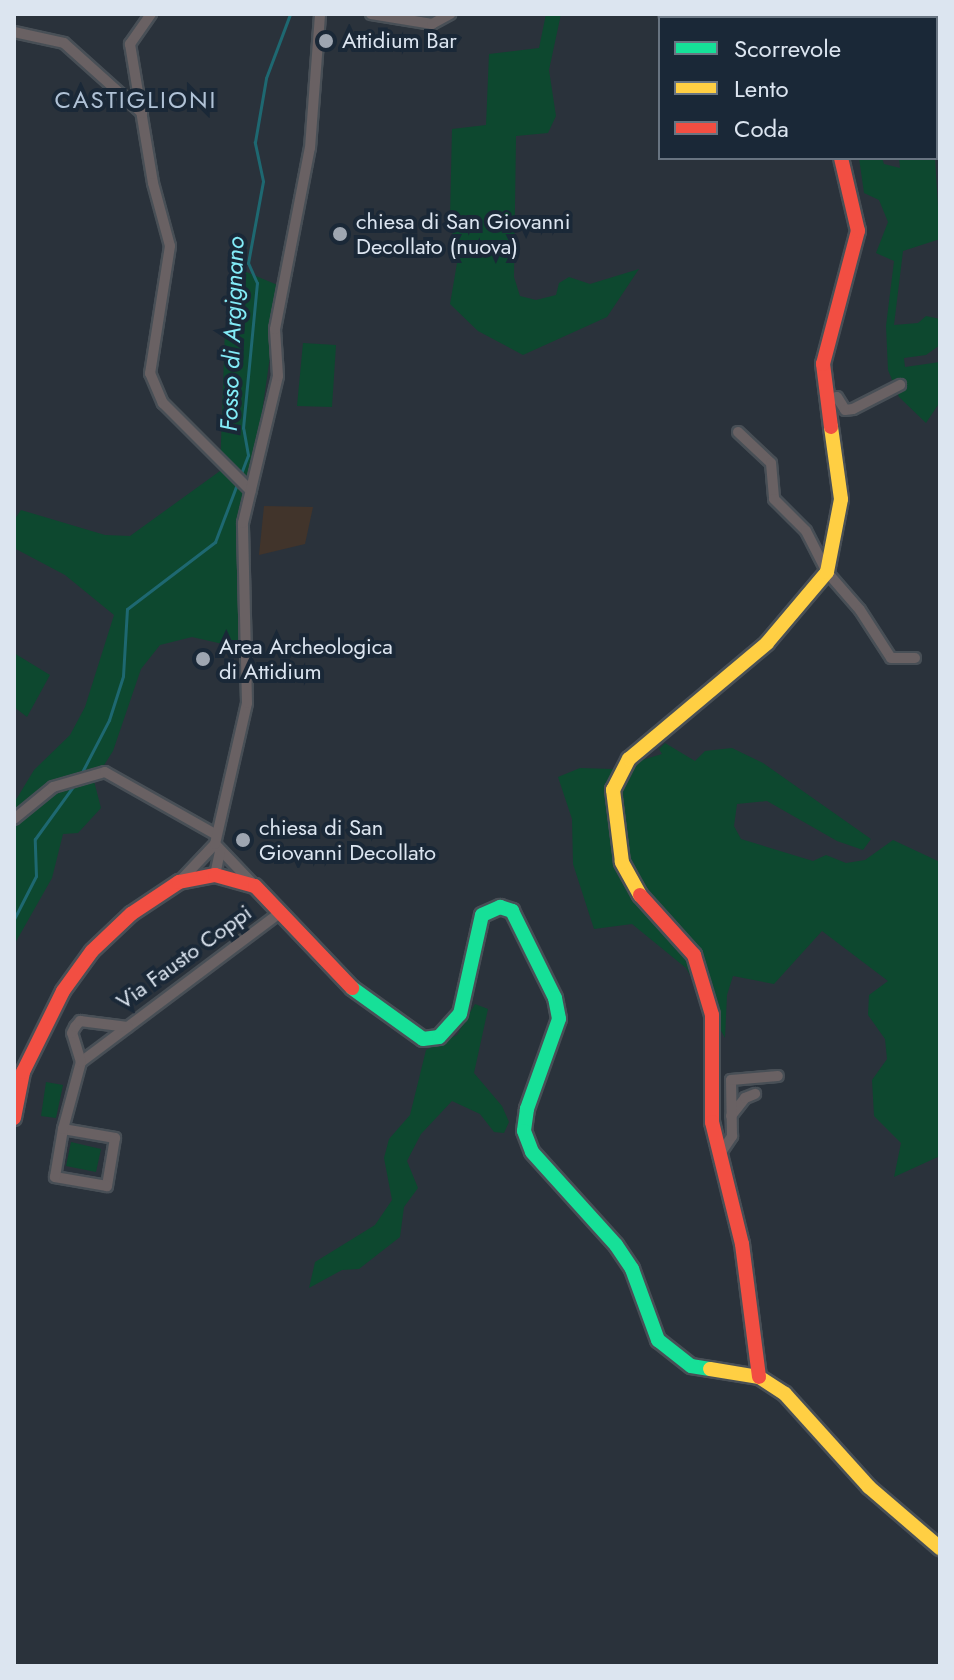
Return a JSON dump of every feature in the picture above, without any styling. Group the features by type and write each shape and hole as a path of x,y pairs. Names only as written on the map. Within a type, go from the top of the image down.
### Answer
{"main road":[{"path":"759,1377 761,1363 742,1244 712,1122 712,1015 694,955 638,893 622,862 613,790 629,759 767,643 827,572 841,499 823,364 858,231 841,160"},
{"path":"14,1118 23,1072 63,991 102,942 158,893 179,882 215,875 255,886 362,999 423,1039 439,1037 460,1014 482,915 500,907 512,911 555,998 559,1019 527,1109 524,1131 532,1152 616,1245 632,1269 658,1340 670,1354 691,1366 759,1377 785,1394 869,1487 940,1548"}],"street":[{"path":"151,14 130,44 170,246 153,346 152,381 163,403 249,488"},
{"path":"215,875 215,845 247,703 243,523 278,376 275,329 310,148 320,14"},
{"path":"371,14 432,24 450,14"},
{"path":"14,32 64,43 142,113"},
{"path":"829,399 837,397 845,410 853,409 900,385"},
{"path":"738,432 771,463 774,499 806,531 827,572 860,610 891,658 915,658"},
{"path":"14,819 69,779 105,772 215,845 255,886"},
{"path":"179,882 215,845"},
{"name":"Via Fausto Coppi","path":"63,1129 115,1138 107,1186 55,1177 63,1129 81,1062 72,1033 80,1021 128,1027 281,912"},
{"path":"81,1062 128,1027"},
{"path":"720,1154 732,1136 731,1080 778,1076"},
{"path":"731,1116 745,1098 755,1094"}],"shaded area":[{"path":"264,506 313,507 305,544 259,555"}],"green space":[{"path":"546,14 561,14 549,70 556,116 548,133 516,136 514,277 520,296 536,300 556,295 559,283 569,277 590,284 639,269 607,317 523,355 478,331 450,304 457,263 450,217 452,129 486,125 489,54 539,48"},
{"path":"869,14 940,14 938,85 938,16"},
{"path":"859,160 883,160 884,164 900,168 899,160 935,160 940,239 903,251 894,325 918,323 926,316 940,319 940,345 926,355 904,358 905,367 940,362 940,402 926,423 899,397 888,370 886,326 894,261 876,253 888,222 879,200 864,193"},
{"path":"244,271 280,286 246,525 249,650 192,637 160,645 141,669 113,751 94,781 101,808 78,833 63,834 52,878 14,945 14,803 34,770 70,735 85,707 114,615 65,575 14,548 14,520 21,510 105,535 130,536 220,471 225,329"},
{"path":"303,343 336,345 332,407 297,406"},
{"path":"14,653 50,675 27,717 14,707"},
{"path":"665,743 695,761 705,751 732,748 763,763 871,839 863,850 837,841 767,801 737,804 734,826 741,839 813,861 826,855 846,863 865,860 893,840 940,862 940,1156 894,1177 901,1143 874,1116 872,1080 887,1059 885,1039 868,1015 869,995 888,981 822,931 774,984 733,976 727,995 725,1038 686,968 632,924 594,929 573,864 572,819 558,777 580,768 612,769 662,754 659,749"},
{"path":"475,1004 488,1009 474,1073 502,1106 509,1122 504,1133 494,1132 480,1114 452,1101 421,1134 407,1161 418,1188 404,1207 400,1237 359,1269 342,1270 309,1288 315,1262 375,1225 392,1200 384,1158 389,1139 410,1115 426,1050 457,1035"},
{"path":"46,1082 63,1085 56,1118 41,1116"},
{"path":"71,1142 101,1149 96,1172 66,1166"}],"waterway":[{"name":"Fosso di Argignano","path":"81,774 109,720 123,676 127,609 215,542 248,455 243,428 257,283 248,263 263,181 255,142 266,78 290,14"},
{"name":"Fosso di Argignano","path":"14,919 36,876 35,839 75,784"}],"traffic: fast":[{"path":"352,988 423,1039 439,1037 460,1014 482,915 500,907 512,911 555,998 559,1019 527,1109 524,1131 532,1152 616,1245 632,1269 658,1340 691,1366 710,1369"}],"traffic: slow":[{"path":"640,895 622,862 613,790 629,759 767,643 827,572 841,499 831,427"},
{"path":"710,1369 759,1377 785,1394 869,1487 940,1548"}],"traffic: jam":[{"path":"831,427 823,364 858,231 841,160"},
{"path":"14,1118 23,1072 63,991 92,951 131,914 179,882 215,875 255,886 352,988"},
{"path":"640,895 694,955 712,1015 712,1122 742,1244 759,1377"}],"place":[{"name":"Attidium Bar","path":"326,41"},
{"name":"chiesa di San Giovanni Decollato (nuova)","path":"340,234"},
{"name":"Area Archeologica di Attidium","path":"203,659"},
{"name":"chiesa di San Giovanni Decollato","path":"243,840"}],"district":[{"name":"CASTIGLIONI","path":"136,100"}]}
